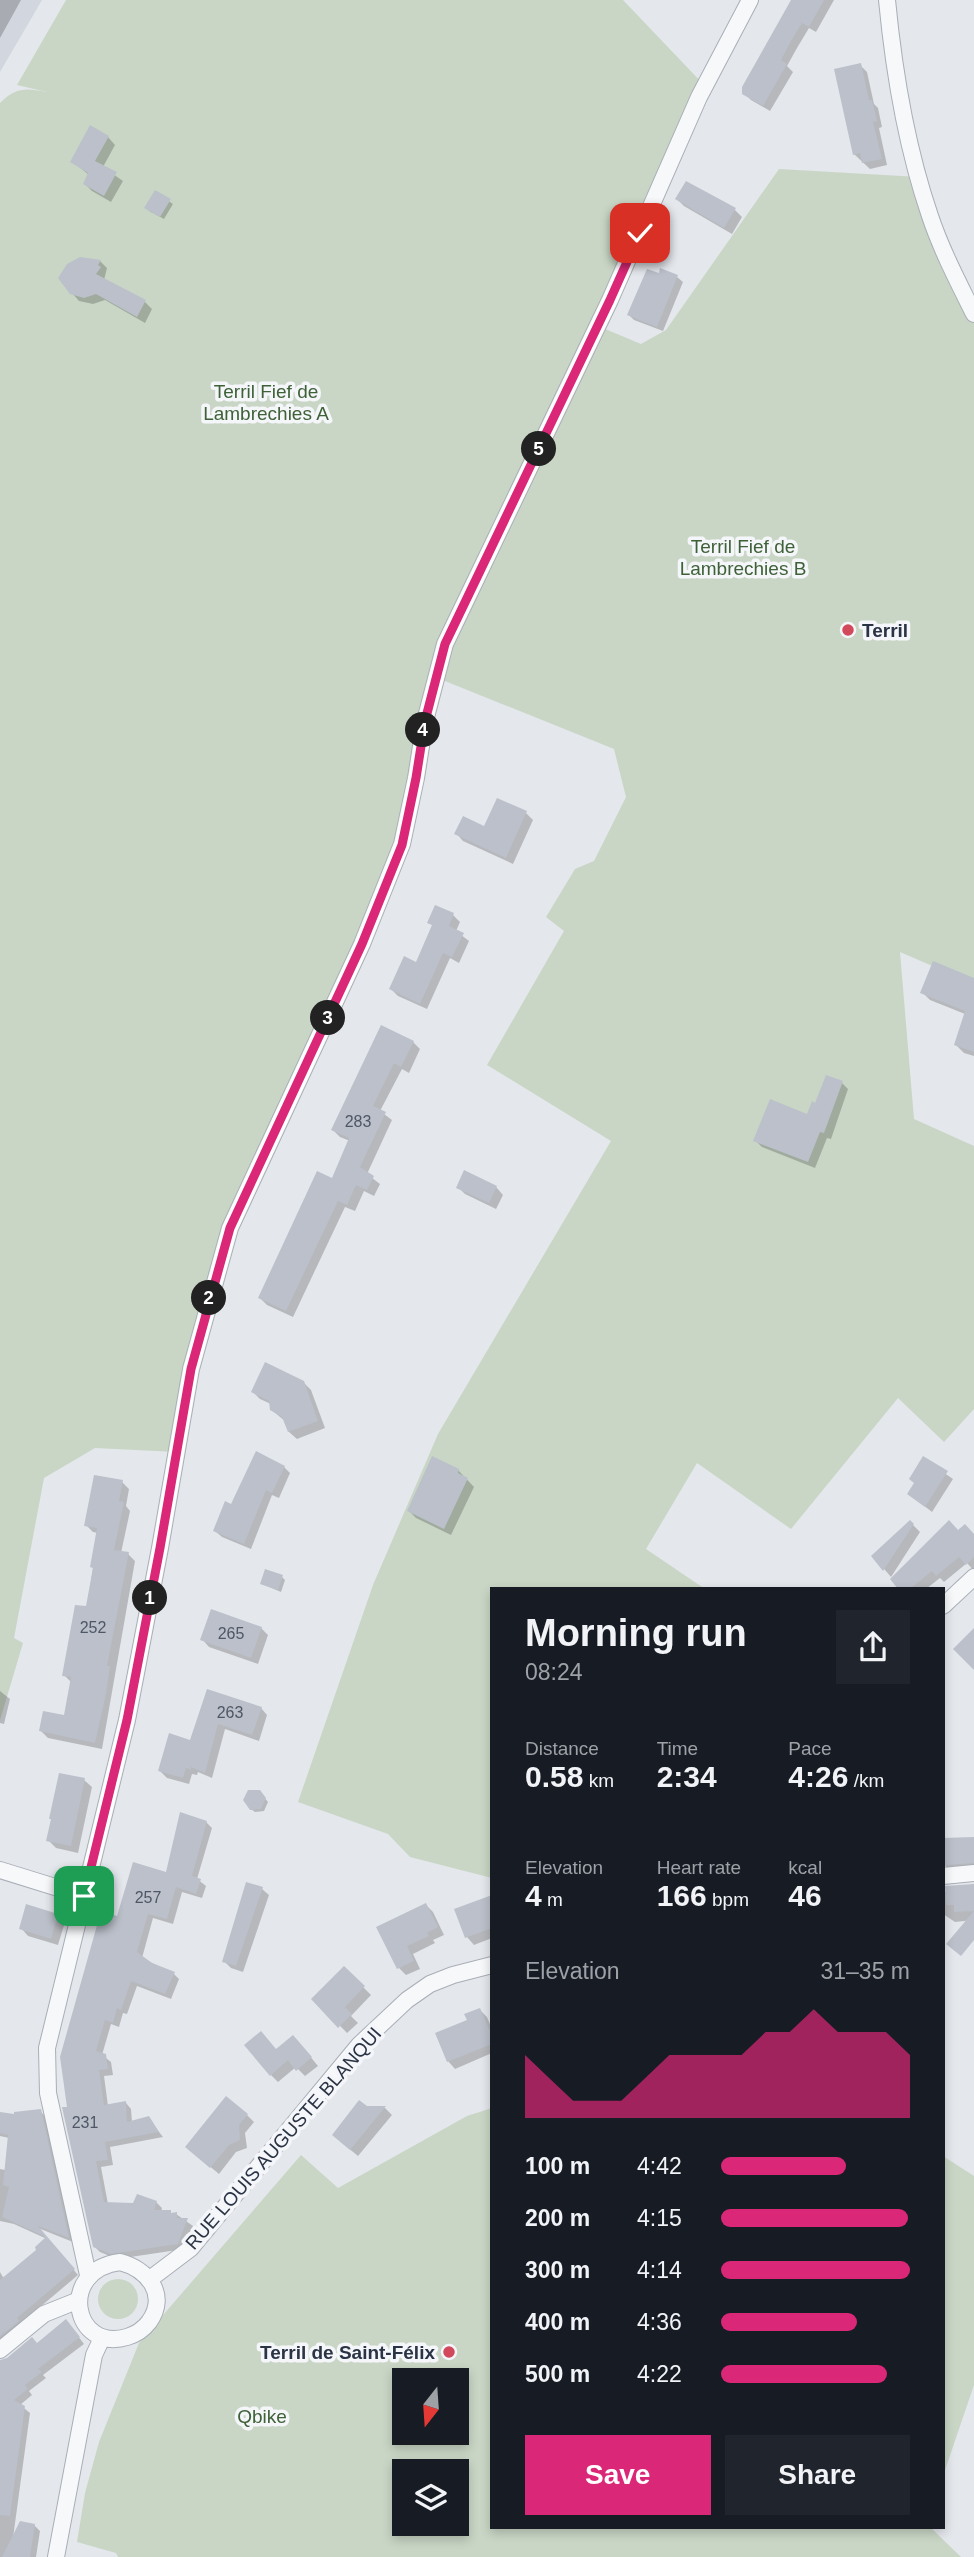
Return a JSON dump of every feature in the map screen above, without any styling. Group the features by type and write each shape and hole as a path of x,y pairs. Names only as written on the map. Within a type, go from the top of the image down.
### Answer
{"street":[{"path":"88,2275 48,2093 47,2048 127,1720 191,1369 230,1228 362,944 402,845 425,721 445,644 610,300 699,97 750,0"},
{"path":"887,0 903,120 938,235 974,314"},
{"path":"945,1604 974,1577"},
{"path":"0,1870 84,1896"},
{"path":"945,1876 974,1873"},
{"name":"RUE LOUIS AUGUSTE BLANQUI","path":"150,2279 191,2248 359,2045 407,2000 430,1984 490,1966"},
{"path":"120,2262 133,2265 150,2279 155,2291 156,2306 151,2320 135,2334 112,2340 102,2339 85,2325 79,2300 88,2275 106,2263 120,2262"},
{"path":"0,2350 44,2314 79,2300"},
{"path":"56,2557 94,2355 102,2339"}],"shaded area":[{"path":"0,0 42,0 0,72"}],"green space":[{"path":"66,0 623,0 705,86 598,326 641,344 666,330 779,169 919,177 974,314 974,984 900,952 914,1119 974,1146 974,1409 944,1442 898,1398 791,1529 697,1463 646,1549 702,1587 490,1587 490,1877 410,1857 388,1834 298,1802 373,1585 438,1434 611,1141 487,1065 564,931 546,917 575,869 594,861 626,797 614,749 435,677 402,844 230,1228 176,1452 95,1448 44,1478 14,1638 23,1643 0,1720 0,103 11,94 22,90 47,92 17,85"},
{"name":"Qbike","path":"490,2109 490,2529 932,2529 961,2557 118,2557 116,2553 77,2542 85,2493 99,2442 139,2343 301,2155 338,2188 467,2116"},
{"path":"945,2157 974,2176 974,2385 945,2470"},
{"path":"118,2279 132,2285 138,2299 132,2313 118,2319 104,2313 98,2299 104,2285"}],"building":[{"path":"791,0 824,0 809,27 802,23 791,41 781,60 787,64 763,106 742,94 742,87"},
{"path":"861,63 869,100 872,100 877,121 873,122 882,159 862,163 860,153 853,155 834,69"},
{"path":"90,125 109,136 95,161 117,172 104,196 83,184 88,173 70,162"},
{"path":"686,181 736,208 724,228 675,199"},
{"path":"155,190 171,199 160,217 144,208"},
{"path":"80,257 101,260 98,265 101,267 96,274 146,300 137,317 96,294 84,298 70,294 58,278 67,264"},
{"path":"660,268 678,275 657,327 627,315 647,269 659,273"},
{"path":"497,798 527,811 506,858 454,834 463,816 484,826"},
{"path":"435,905 454,913 449,926 464,933 452,957 443,953 420,1004 389,989 404,956 416,962 432,925 427,923"},
{"path":"933,961 974,978 974,1052 954,1045 965,1011 920,993"},
{"path":"381,1025 414,1041 401,1067 394,1063 373,1106 386,1112 360,1167 374,1176 367,1190 356,1185 347,1205 338,1201 286,1311 258,1298 317,1171 332,1178 349,1138 331,1130"},
{"path":"826,1075 843,1081 824,1133 820,1132 808,1162 753,1141 770,1099 807,1114 812,1101 815,1103"},
{"path":"464,1170 497,1186 489,1203 456,1188"},
{"path":"265,1362 304,1381 318,1421 288,1432 282,1417 270,1410 269,1401 251,1392"},
{"path":"256,1451 285,1466 272,1493 266,1490 244,1544 213,1531 225,1501 231,1504"},
{"path":"432,1456 459,1469 458,1473 468,1478 444,1529 407,1511"},
{"path":"923,1456 948,1471 925,1507 907,1494 914,1483 909,1479"},
{"path":"94,1475 123,1480 119,1501 124,1502 114,1550 129,1552 107,1666 110,1666 106,1694 95,1743 39,1731 43,1711 64,1715 71,1677 62,1676 75,1605 86,1606 93,1568 90,1567 97,1528 84,1526"},
{"path":"910,1520 914,1524 883,1571 871,1556"},
{"path":"949,1520 958,1530 965,1524 974,1534 974,1557 966,1565 959,1557 936,1576 932,1571 912,1587 896,1587 890,1579"},
{"path":"265,1569 283,1575 278,1590 260,1584"},
{"path":"211,1609 262,1627 251,1658 200,1640"},
{"path":"974,1628 974,1670 953,1649"},
{"path":"207,1689 262,1707 252,1735 218,1724 205,1773 191,1767 191,1770 186,1768 183,1778 158,1771 169,1733 190,1740"},
{"path":"59,1773 85,1778 71,1846 46,1841"},
{"path":"248,1790 260,1790 266,1798 261,1809 250,1810 243,1800"},
{"path":"180,1812 207,1821 192,1876 201,1879 196,1894 176,1887 167,1919 148,1914 137,1952 152,1963 175,1972 165,1994 131,1981 121,2010 117,2008 113,2023 105,2020 96,2051 106,2054 108,2069 99,2070 104,2105 126,2101 127,2122 149,2116 159,2132 105,2142 108,2160 96,2161 104,2202 133,2203 137,2194 157,2201 154,2210 171,2210 171,2213 177,2212 177,2218 188,2218 178,2244 111,2254 93,2247 62,2107 67,2107 60,2057 101,1911 117,1916 133,1862 166,1872"},
{"path":"974,1837 974,1863 945,1865 945,1838"},
{"path":"246,1882 263,1887 236,1966 222,1962"},
{"path":"974,1884 974,1911 954,1912 954,1905 946,1905 945,1886"},
{"path":"490,1896 490,1929 465,1938 454,1909"},
{"path":"426,1903 438,1927 427,1933 429,1936 407,1946 414,1961 397,1969 376,1927"},
{"path":"26,1904 58,1914 51,1939 19,1929"},
{"path":"974,1911 974,1940 961,1956 946,1944"},
{"path":"344,1966 365,1986 345,2007 352,2014 338,2028 311,1999"},
{"path":"480,2008 490,2031 490,2045 447,2062 435,2033 467,2020 464,2014"},
{"path":"261,2031 276,2049 293,2035 312,2057 296,2071 288,2060 270,2076 244,2045"},
{"path":"226,2096 248,2114 239,2125 240,2140 229,2145 210,2168 185,2147"},
{"path":"359,2100 367,2106 386,2106 350,2150 332,2135"},
{"path":"41,2109 69,2238 38,2226 75,2269 0,2336 0,2280 36,2250 35,2247 46,2237 2,2217 9,2187 3,2185 8,2135 0,2133 0,2112 14,2114"},
{"path":"66,2319 80,2337 38,2369 42,2372 25,2385 28,2389 14,2400 25,2406 10,2516 0,2515 0,2360 7,2358 32,2337 37,2343"},
{"path":"20,2521 35,2524 30,2557 2,2557"}],"place":[{"name":"Terril","path":"848,630"},
{"name":"Terril de Saint-Félix","path":"449,2352"}],"route":[{"path":"84,1896 127,1720 191,1369 230,1228 362,944 402,845 434,677 445,644 640,233"}],"park label":[{"name":"Terril Fief de Lambrechies A","path":"266,402"},
{"name":"Terril Fief de Lambrechies B","path":"743,557"}]}
